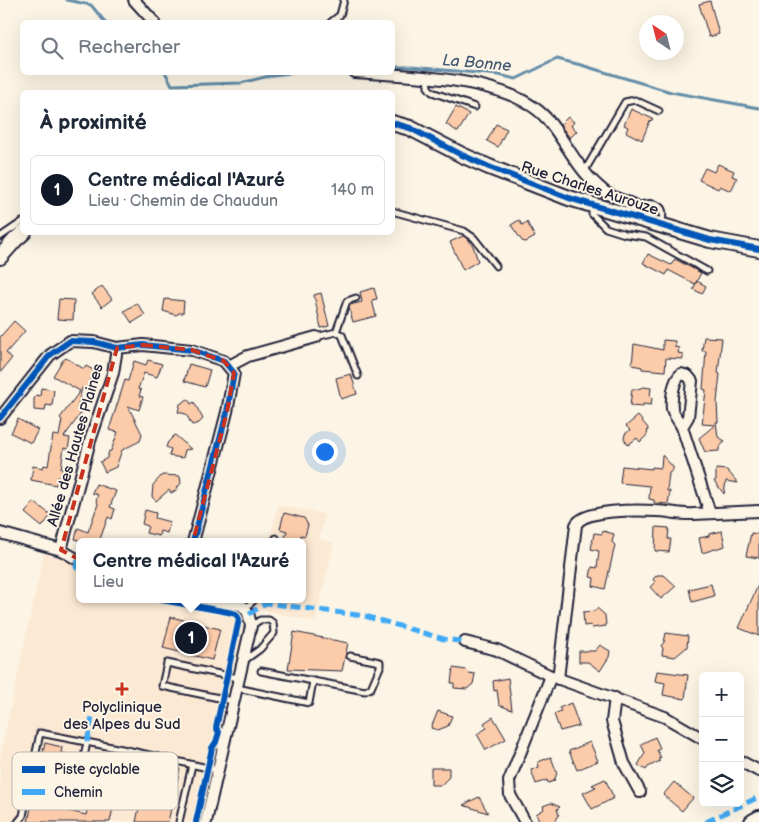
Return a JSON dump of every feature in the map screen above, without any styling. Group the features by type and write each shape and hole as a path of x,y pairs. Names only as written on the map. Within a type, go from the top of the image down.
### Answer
{"street":[{"path":"134,0 152,20"},
{"path":"395,74 427,76 505,92 521,98 535,107 548,120 584,172 610,195 636,206 646,220"},
{"name":"Rue Charles Aurouze","path":"395,124 410,128 490,167 569,198 710,240 759,249"},
{"path":"0,257 21,235"},
{"path":"229,366 248,356 316,337"},
{"path":"0,418 50,356 70,341 94,342 118,348 143,345 192,350 224,361 234,374 227,412 194,538"},
{"name":"Allée des Hautes Plaines","path":"61,550 90,441 113,372 118,348"},
{"path":"682,427 710,513"},
{"path":"525,822 510,795 509,781 554,677 578,521 582,518 609,512 656,511 692,515 759,510"},
{"path":"0,533 61,550 76,559"},
{"path":"206,822 251,626 247,611 241,605 229,603"},
{"path":"465,642 497,650 554,677 665,716 699,737"},
{"path":"614,698 612,721 624,763 640,792"},
{"path":"742,762 759,771"},
{"path":"752,822 759,818"}],"lane":[{"path":"334,20 340,15 344,0"},
{"path":"427,76 428,87 432,92 475,107"},
{"path":"584,172 625,102 635,100 659,111"},
{"path":"636,206 646,203 654,204 662,211 663,216 660,224"},
{"path":"592,204 592,214 606,228 646,237 707,271"},
{"path":"395,212 464,231 474,238 496,266"},
{"path":"0,237 20,223"},
{"path":"336,332 347,301 356,298"},
{"path":"316,337 336,332 342,335 358,376"},
{"path":"247,611 252,603"},
{"path":"242,662 260,649 274,633 274,628 269,620 260,620 251,626"},
{"path":"262,671 365,691 368,690 371,688 380,668 380,662 350,656"},
{"path":"233,701 162,686 167,663 309,703 313,681"},
{"path":"36,752 40,733 133,752"},
{"path":"86,752 88,742"},
{"path":"178,762 217,770"},
{"path":"179,822 192,765"},
{"path":"18,822 24,816 25,810"}],"highlighted area":[{"path":"143,345 192,350 224,361 234,373 227,412 179,595 118,579 61,550 117,348"}],"shaded area":[{"name":"Polyclinique des Alpes du Sud","path":"278,505 325,514 319,539 334,543 315,622 264,610 245,621 201,822 0,822 0,756 44,553 76,565 76,603 207,603 233,608 241,603 306,603 306,538 270,538"}],"building":[{"path":"710,1 719,34 709,37 699,4"},
{"path":"456,107 469,114 458,132 446,124"},
{"path":"631,109 653,119 649,123 642,140 626,132 628,127 624,125"},
{"path":"568,117 574,122 571,126 577,131 570,138 560,125"},
{"path":"496,124 507,129 498,147 487,141"},
{"path":"718,164 734,171 732,176 737,178 731,191 720,186 718,189 699,180 705,168 714,172"},
{"path":"519,220 522,225 527,222 535,237 526,242 522,241 511,225"},
{"path":"463,236 473,246 478,261 463,270 450,242"},
{"path":"648,254 671,265 675,259 701,273 695,284 668,270 666,275 643,263"},
{"path":"697,281 706,286 702,294 693,289"},
{"path":"102,286 112,299 102,307 92,294"},
{"path":"374,288 377,299 372,300 376,316 353,322 349,308 350,305 362,302 360,292"},
{"path":"321,293 329,326 321,328 314,295"},
{"path":"59,299 74,300 73,320 57,319"},
{"path":"165,299 184,301 183,313 176,315 163,311"},
{"path":"137,303 145,315 132,323 124,311"},
{"path":"14,321 25,331 6,353 12,358 0,373 0,337"},
{"path":"704,337 722,338 718,373 720,374 717,402 718,422 716,422 718,437 725,441 719,448 719,451 705,452 699,438 715,425 702,424 706,390 703,389 706,351 702,351"},
{"path":"663,340 675,341 675,347 679,348 678,353 683,354 683,359 666,358 665,371 642,369 642,367 632,365 634,344 663,350"},
{"path":"66,358 84,369 86,366 95,371 85,390 82,388 77,409 82,412 64,437 70,438 68,449 64,448 61,478 57,477 56,485 31,480 33,466 43,468 44,465 48,466 53,435 59,436 62,420 60,418 80,391 53,376"},
{"path":"148,360 162,364 157,377 144,373 138,389 141,390 139,396 143,397 139,410 128,406 142,434 140,441 122,450 116,467 105,472 100,462 107,458 118,432 109,430 125,380 128,381 134,361 146,365"},
{"path":"189,364 210,370 205,387 184,381"},
{"path":"351,374 357,394 341,399 336,378"},
{"path":"41,388 54,390 52,406 46,405 45,411 34,410 34,399 36,395 40,396"},
{"path":"651,388 651,405 643,404 643,407 630,406 632,389"},
{"path":"188,399 191,404 194,402 203,419 199,423 192,425 186,414 178,412 180,404"},
{"path":"638,416 648,428 647,435 640,442 637,438 628,445 624,439 625,434 630,430 626,426"},
{"path":"18,419 38,430 31,443 11,433"},
{"path":"175,435 191,449 185,450 183,458 169,456 171,449 166,447"},
{"path":"662,455 673,467 673,470 669,473 667,491 670,491 668,504 654,503 654,500 649,499 650,486 620,483 622,466 661,468"},
{"path":"716,469 727,470 738,483 726,481 724,494 714,481 716,480"},
{"path":"162,475 180,476 181,483 175,491 171,493 169,490 156,501 152,497 153,485"},
{"path":"96,484 116,491 110,507 115,509 112,519 108,517 100,538 75,539 78,528 88,532 98,504 96,500 98,495 92,493"},
{"path":"34,502 51,515 42,527 25,513"},
{"path":"145,510 156,513 155,518 170,522 167,533 160,531 159,536 146,533 148,526 142,524"},
{"path":"284,513 304,518 308,525 305,536 301,535 300,538 285,538 287,531 280,529"},
{"path":"656,527 669,528 668,539 671,539 669,552 655,551"},
{"path":"603,531 614,534 612,542 615,545 605,589 593,586 594,578 590,577 592,567 597,568 599,551 591,549 594,533 602,534"},
{"path":"722,531 725,546 702,553 699,538"},
{"path":"751,533 759,534 759,558 746,556"},
{"path":"657,575 664,575 676,586 661,599 650,587 655,582 653,579"},
{"path":"759,583 759,636 739,628"},
{"path":"711,584 714,596 692,602 689,589"},
{"path":"597,608 605,615 606,626 592,628 591,625 584,626 583,612 595,611"},
{"path":"171,617 220,629 212,660 163,648"},
{"path":"294,632 348,643 342,671 288,669"},
{"path":"666,633 688,636 687,647 675,657 662,655 663,648 661,646"},
{"path":"600,645 610,651 609,657 600,671 588,662 579,662 579,651 595,651"},
{"path":"453,668 475,674 473,684 467,689 454,688 454,683 451,683"},
{"path":"657,671 688,675 685,699 663,695 665,683 655,681"},
{"path":"508,678 512,710 499,705 497,690 494,691 493,681"},
{"path":"571,703 579,726 560,731 554,714 561,711 559,708"},
{"path":"438,711 452,716 448,726 438,730 431,728"},
{"path":"493,717 506,739 486,750 477,734 487,728 484,723"},
{"path":"655,737 660,748 657,750 661,758 658,759 660,761 646,770 638,765 645,753 641,744"},
{"path":"590,742 598,761 577,770 569,751"},
{"path":"45,743 62,747 61,752 43,752"},
{"path":"551,757 557,773 554,781 548,783 547,780 536,784 531,770 539,767 538,762"},
{"path":"431,768 449,768 449,777 441,785 431,785"},
{"path":"605,779 614,798 592,809 583,793 596,787 592,785"},
{"path":"674,782 693,798 682,811 663,795"},
{"path":"479,797 488,813 463,805"},
{"path":"551,803 560,807 557,809 559,815 555,822 540,822 536,814 544,809 543,806"},
{"path":"31,810 65,810 86,815 87,810 113,810 110,822 28,822"},
{"path":"139,810 171,810 168,822 136,822"}],"waterway":[{"path":"67,0 91,5 103,20"},
{"name":"La Bonne","path":"395,67 499,75 516,79 557,59 671,92 759,108"},
{"path":"167,75 172,85 241,83 273,75"}],"marked path":[{"path":"249,614 266,603 365,616 444,639 465,642"},
{"path":"87,742 93,713"},
{"path":"706,822 759,797"}],"cycle path":[{"path":"395,124 410,128 489,167 569,198 710,240 759,249"},
{"path":"0,418 50,355 70,341 94,342 117,348 143,345 192,350 224,361 234,373 227,412 194,538"},
{"path":"178,603 236,614 239,619 216,728 219,732 212,748 196,822"}],"place":[{"name":"Centre médical l'Azuré","path":"191,638"},
{"name":"Polyclinique des Alpes du Sud","path":"122,689"}]}
